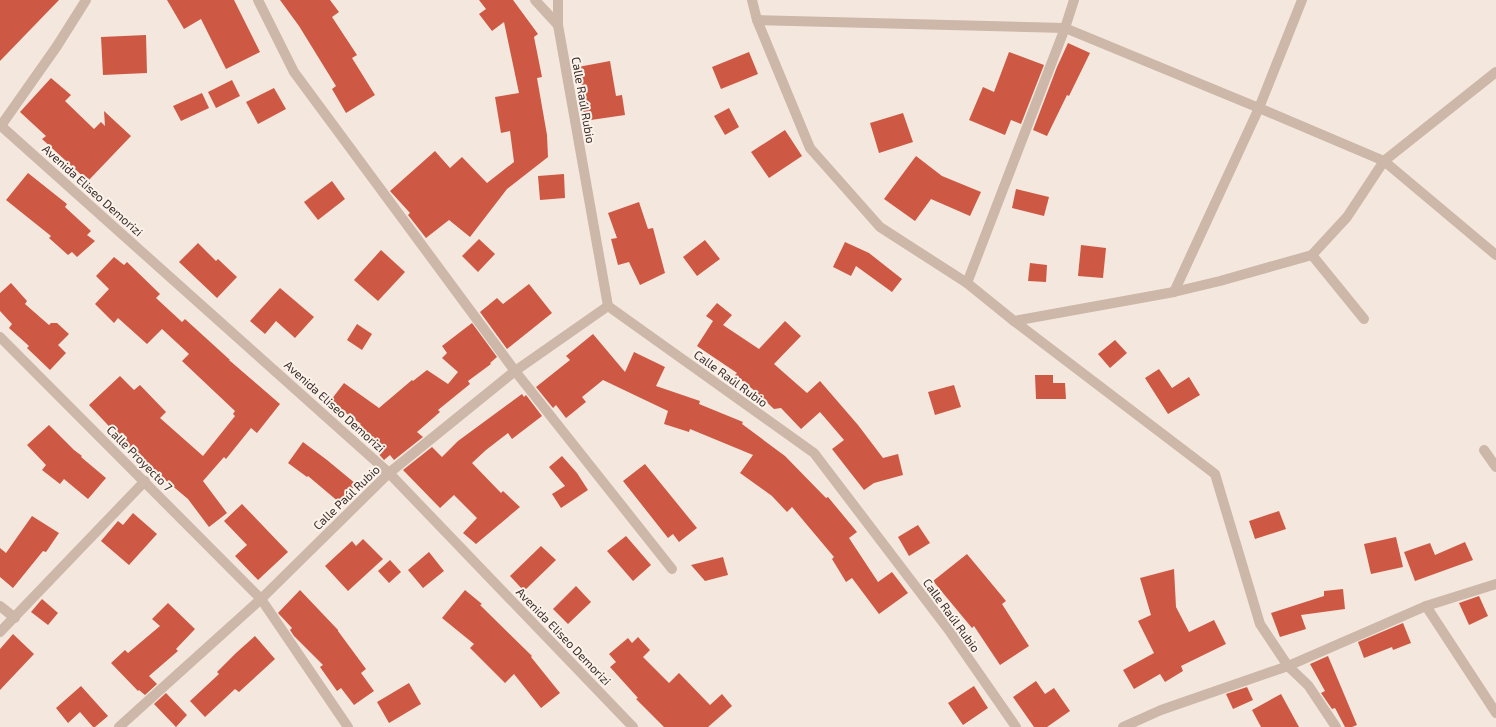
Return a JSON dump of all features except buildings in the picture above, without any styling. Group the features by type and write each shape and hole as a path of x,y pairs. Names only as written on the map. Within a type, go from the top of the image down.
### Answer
{"street":[{"path":"0,126 57,46 86,0"},
{"path":"258,0 294,72 515,371 672,569"},
{"path":"535,0 558,25"},
{"name":"Calle Raúl Rubio","path":"558,0 558,25 608,306 814,453 948,630 1016,727"},
{"path":"752,0 757,20 810,148 880,228 967,283 1014,321 1215,474 1260,624 1288,666 1308,685 1336,727"},
{"path":"967,283 1065,28 1074,0"},
{"path":"1174,292 1259,108 1302,0"},
{"path":"757,20 1065,28 1384,161 1496,255"},
{"path":"1014,321 1174,292 1220,281 1312,255 1347,217 1384,161 1496,72"},
{"name":"Avenida Eliseo Demorizi","path":"0,126 390,473 633,727"},
{"path":"1312,255 1364,319"},
{"name":"Calle Paúl Rubio","path":"119,727 261,599 390,473 515,371 608,306"},
{"name":"Calle Proyecto 7","path":"2,340 261,599 348,727"},
{"path":"1484,450 1496,467"},
{"path":"0,632 144,481"},
{"path":"1123,727 1161,710 1288,666 1426,606 1496,584"},
{"path":"0,606 15,618"},
{"path":"1426,606 1496,713"}]}
